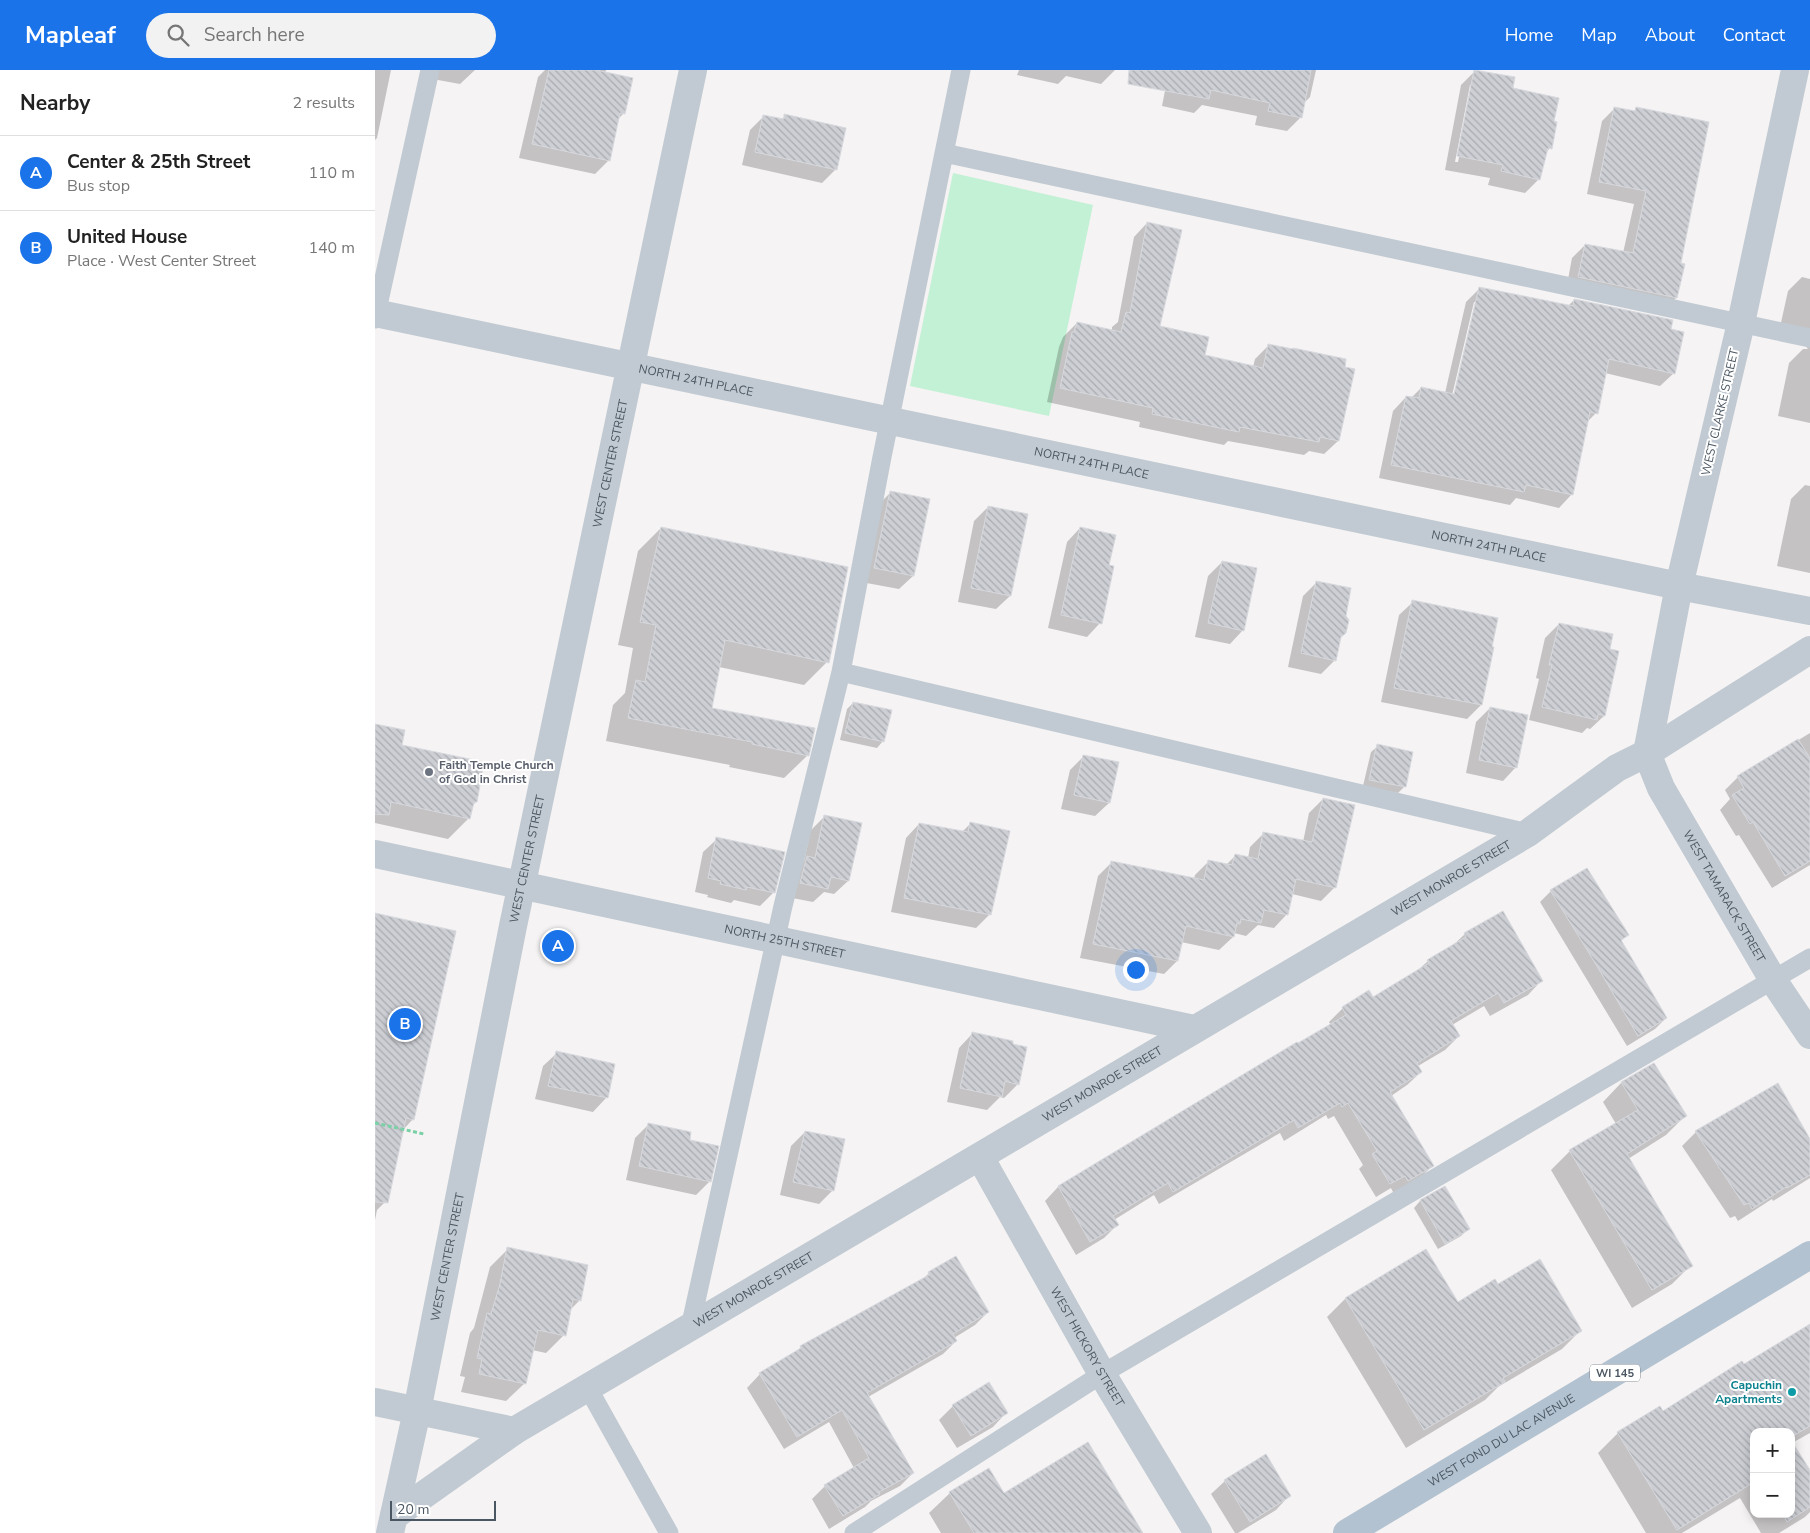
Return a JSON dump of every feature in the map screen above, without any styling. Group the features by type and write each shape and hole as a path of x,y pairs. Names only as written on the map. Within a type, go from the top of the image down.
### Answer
{"main road":[{"name":"WEST FOND DU LAC AVENUE","path":"1347,1533 1810,1255"}],"street":[{"name":"WEST CENTER STREET","path":"392,1524 417,1411 522,884 629,367 693,70"},
{"name":"WEST CLARKE STREET","path":"1647,753 1679,586 1741,323 1793,73"},
{"name":"NORTH 24TH PLACE","path":"375,315 1679,586 1810,611"},
{"name":"WEST MONROE STREET","path":"392,1524 514,1432 1527,833 1617,768 1647,753 1810,650"},
{"name":"WEST TAMARACK STREET","path":"1647,753 1661,788 1773,980 1810,1035"},
{"name":"NORTH 25TH STREET","path":"375,854 1195,1029"},
{"name":"WEST HICKORY STREET","path":"980,1157 1102,1374 1198,1533"},
{"path":"375,1402 514,1432"}],"lane":[{"path":"375,315 430,70"},
{"path":"690,1328 776,939 841,672 889,421 961,70"},
{"path":"944,153 1810,338"},
{"path":"841,672 1527,833"},
{"path":"854,1533 1102,1374 1810,958"},
{"path":"588,1388 669,1533"}],"path":[{"path":"375,1123 424,1134"}],"green space":[{"path":"953,173 1093,205 1049,416 910,386"}],"building":[{"path":"549,70 596,70 633,78 625,114 620,113 610,161 532,144"},
{"path":"1129,70 1311,70 1302,118 1268,111 1270,103 1211,90 1209,99 1128,84"},
{"path":"1474,70 1515,77 1513,88 1559,98 1554,121 1557,122 1552,149 1548,148 1540,180 1501,171 1503,165 1457,156"},
{"path":"1614,107 1635,111 1636,107 1709,122 1681,263 1685,264 1677,298 1578,277 1585,244 1633,253 1646,191 1599,182"},
{"path":"784,114 846,128 837,170 755,152 763,115 784,119"},
{"path":"1147,222 1182,230 1160,326 1209,337 1205,355 1263,368 1268,344 1346,359 1345,367 1355,369 1339,441 1320,437 1319,442 1240,427 1239,432 1152,414 1153,408 1060,388 1072,332 1074,332 1077,322 1121,332 1126,312 1130,313"},
{"path":"1479,287 1573,306 1574,299 1673,320 1671,329 1684,332 1675,374 1609,359 1598,414 1590,412 1573,495 1526,485 1524,492 1391,465 1406,396 1419,398 1421,387 1454,394"},
{"path":"890,491 930,499 914,576 874,568"},
{"path":"988,506 1028,514 1011,596 971,588"},
{"path":"661,527 848,567 829,663 725,640 712,708 815,728 809,756 752,744 752,742 628,718 636,680 645,682 656,625 640,622"},
{"path":"1080,527 1116,535 1109,565 1114,566 1102,624 1061,615"},
{"path":"1222,561 1257,568 1244,631 1208,623"},
{"path":"1316,581 1351,588 1346,616 1349,620 1346,633 1341,637 1336,661 1301,653"},
{"path":"1412,600 1498,618 1482,705 1394,688"},
{"path":"1559,623 1613,634 1610,649 1619,651 1605,716 1598,714 1597,720 1542,707"},
{"path":"853,702 892,710 884,742 845,733"},
{"path":"1490,707 1528,715 1517,768 1479,760"},
{"name":"Faith Temple Church of God in Christ","path":"375,724 405,730 402,745 484,762 477,802 474,802 470,819 391,802 389,815 375,814"},
{"path":"1798,739 1810,758 1810,861 1785,876 1753,822 1750,824 1732,795 1744,788 1737,776"},
{"path":"1377,744 1413,752 1406,787 1369,780"},
{"path":"1083,755 1119,762 1110,803 1074,795"},
{"path":"1323,798 1355,805 1336,888 1296,879 1288,915 1264,910 1261,923 1241,919 1240,924 1237,923 1234,937 1186,926 1178,961 1093,944 1111,861 1204,880 1208,860 1232,865 1235,854 1258,859 1263,832 1312,842"},
{"path":"824,815 862,823 849,881 831,877 828,889 800,883 807,856 815,858"},
{"path":"970,822 1010,831 991,915 904,898 919,823 968,832"},
{"path":"716,837 785,852 775,893 747,887 746,890 720,884 721,881 708,878"},
{"path":"1587,868 1629,935 1621,940 1667,1018 1638,1036 1550,890"},
{"path":"1503,911 1543,981 1504,1003 1498,993 1451,1021 1460,1036 1417,1063 1422,1072 1390,1092 1434,1166 1408,1181 1405,1176 1390,1184 1372,1154 1377,1151 1348,1103 1342,1107 1340,1103 1298,1128 1294,1120 1173,1192 1168,1183 1113,1216 1119,1225 1090,1242 1058,1186 1297,1042 1346,1015 1342,1007 1369,990 1373,997 1429,963 1427,960 1466,937 1464,933"},
{"path":"375,913 456,931 414,1120 406,1118 388,1203 375,1202"},
{"path":"972,1032 1013,1041 1013,1044 1027,1047 1019,1085 1005,1081 1002,1097 960,1088"},
{"path":"556,1051 615,1064 608,1098 548,1086"},
{"path":"1654,1063 1687,1116 1627,1154 1693,1266 1652,1290 1569,1150 1638,1110 1621,1082"},
{"path":"1778,1083 1810,1139 1810,1175 1786,1187 1752,1209 1749,1203 1744,1205 1695,1131"},
{"path":"648,1123 691,1132 690,1140 719,1146 711,1182 639,1166"},
{"path":"805,1131 845,1139 834,1191 793,1182"},
{"path":"1445,1186 1470,1229 1445,1244 1420,1200"},
{"path":"507,1247 588,1265 581,1301 573,1299 566,1336 538,1330 526,1384 479,1374 482,1359 477,1358 487,1313 491,1314 500,1284"},
{"path":"1426,1249 1458,1302 1495,1279 1498,1284 1540,1259 1582,1331 1503,1378 1505,1382 1424,1430 1345,1298"},
{"path":"956,1256 989,1312 953,1334 957,1341 867,1393 914,1473 879,1492 880,1494 843,1516 824,1485 869,1458 842,1410 797,1437 759,1373 801,1348 800,1346 929,1275 928,1272"},
{"path":"1810,1324 1810,1426 1795,1435 1795,1428 1750,1428 1750,1484 1677,1530 1617,1432 1660,1406 1663,1411 1742,1361 1744,1364"},
{"path":"989,1382 1008,1413 971,1436 952,1405"},
{"path":"1088,1442 1143,1533 974,1533 949,1492 989,1468 1004,1493"},
{"path":"1795,1446 1810,1470 1810,1507 1795,1517"},
{"path":"1266,1454 1291,1496 1250,1522 1224,1480"},
{"path":"1785,1518 1793,1518 1787,1522"}],"place":[{"name":"Faith Temple Church of God in Christ","path":"429,772"},
{"name":"Center & 25th Street","path":"558,946"},
{"name":"United House","path":"405,1024"},
{"name":"Capuchin Apartments","path":"1792,1392"}]}
